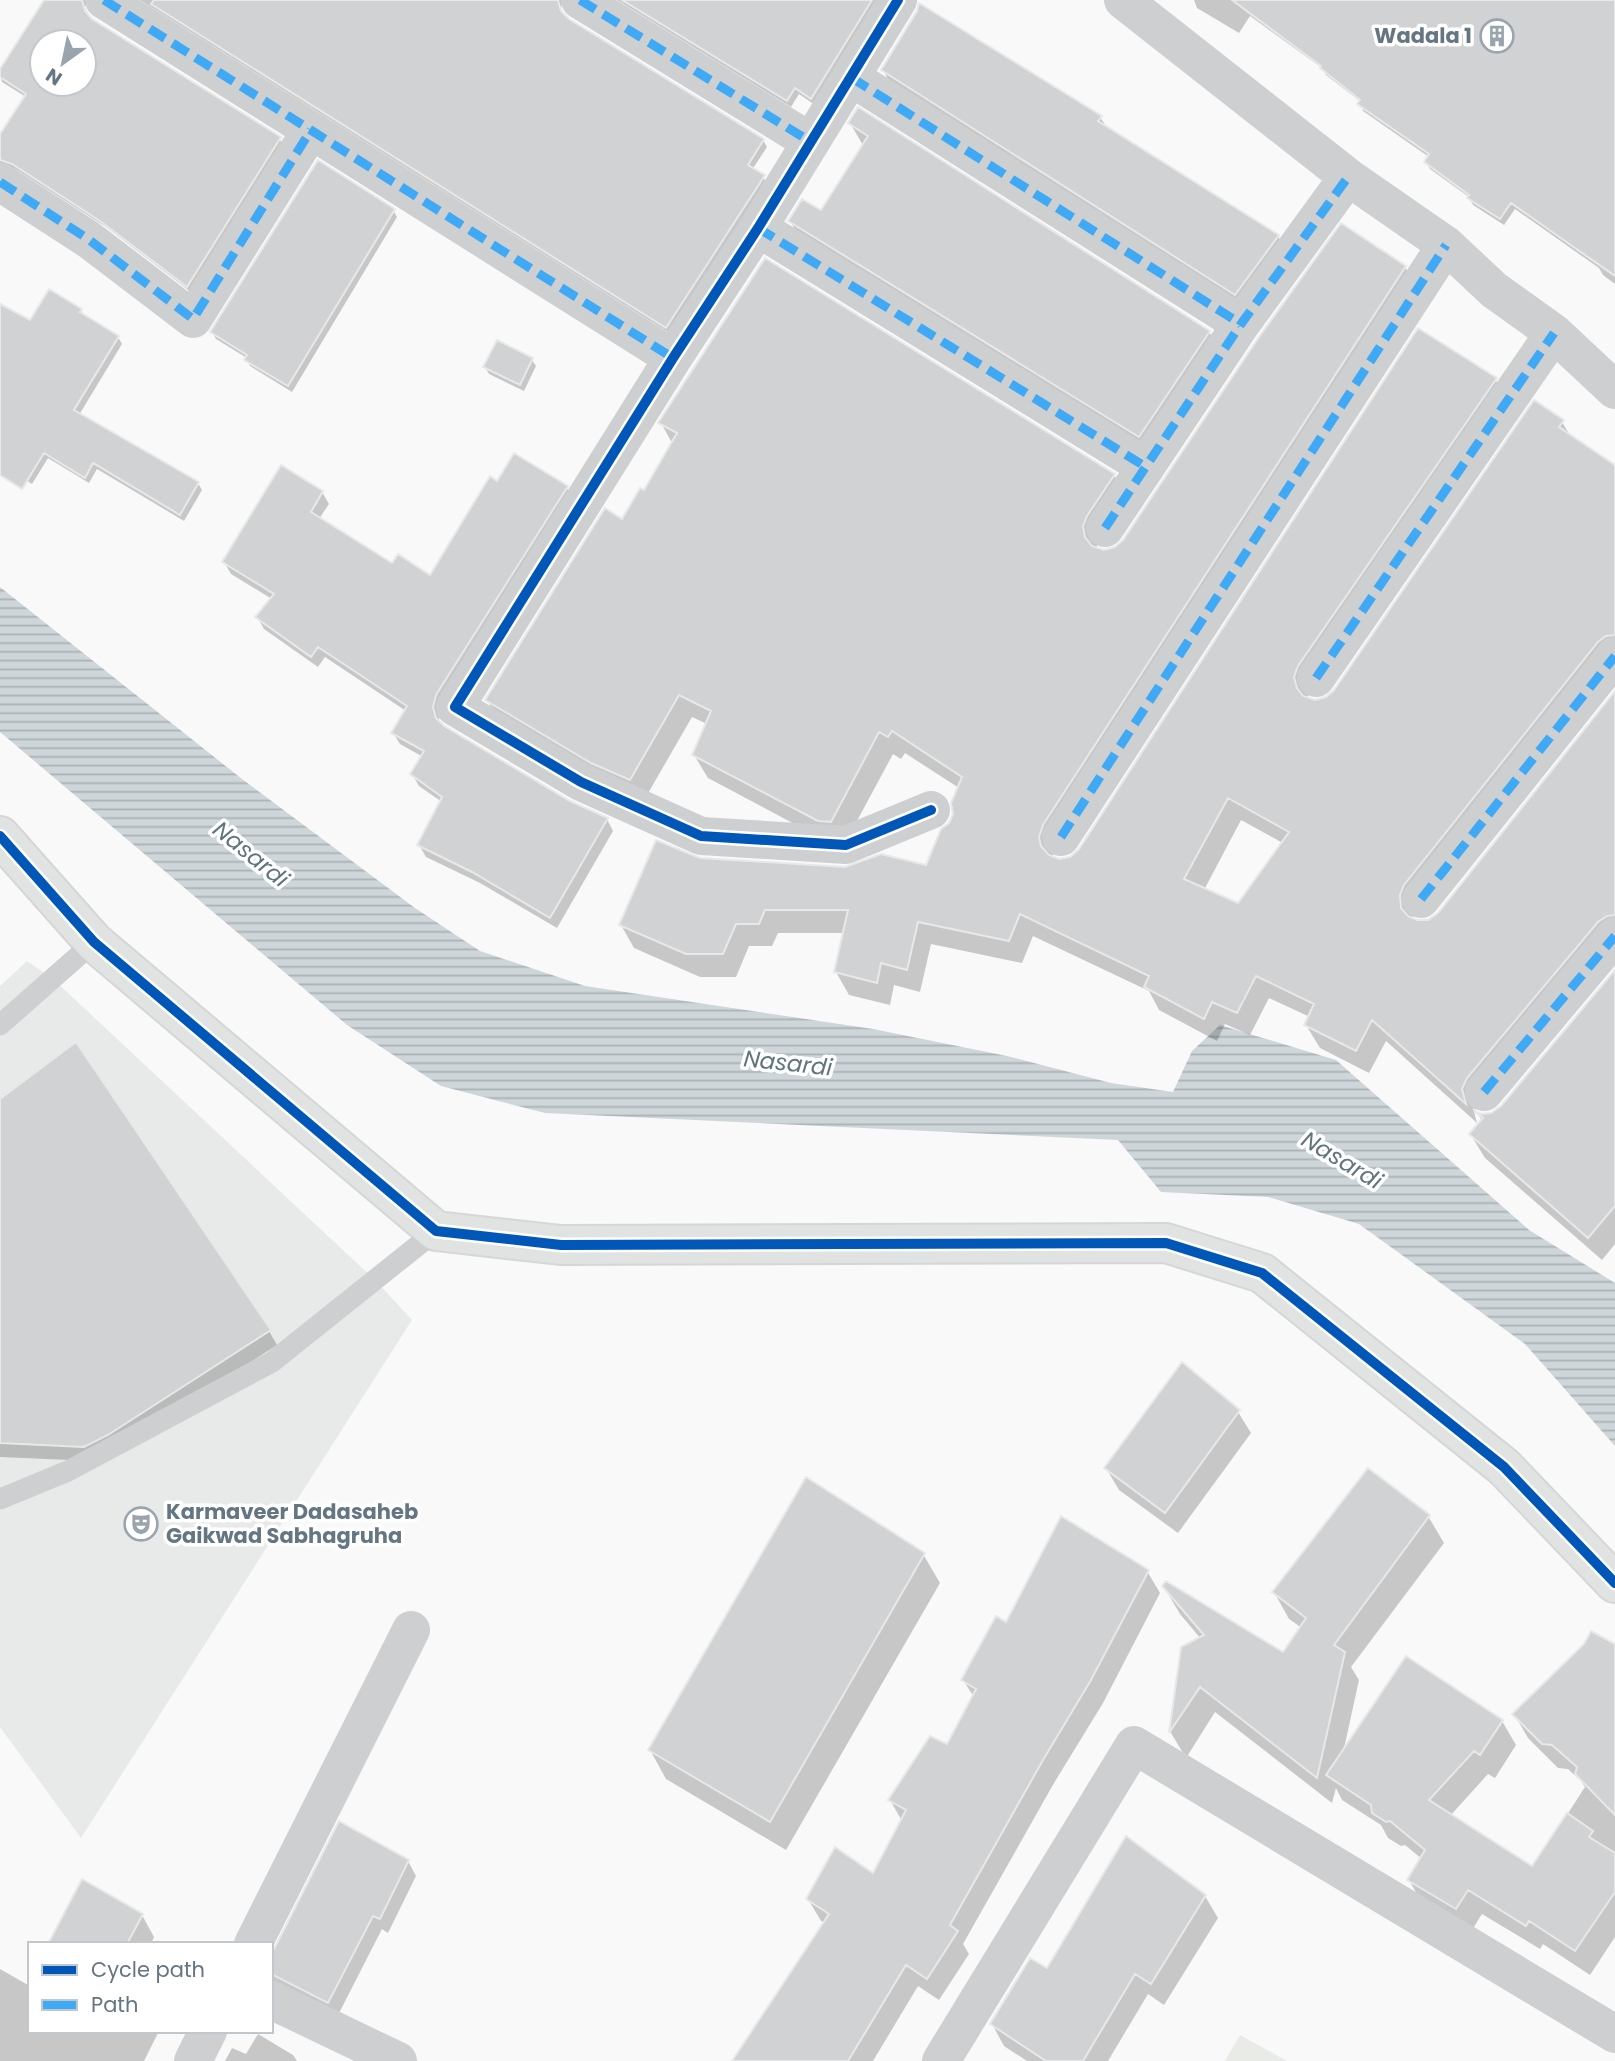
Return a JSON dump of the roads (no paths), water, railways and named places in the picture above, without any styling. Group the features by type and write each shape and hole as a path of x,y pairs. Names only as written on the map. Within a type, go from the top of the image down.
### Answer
{"street":[{"path":"104,0 673,358"},
{"path":"580,0 811,142"},
{"path":"898,0 758,229 673,358 455,706 581,782 701,836 846,845 931,810"},
{"path":"1123,0 1348,177 1446,245 1494,290 1554,333 1615,390"},
{"path":"852,78 1241,324"},
{"path":"0,182 88,239 193,319 312,131"},
{"path":"1105,528 1241,324 1348,177"},
{"path":"758,229 1146,467"},
{"path":"1061,837 1446,245"},
{"path":"1316,678 1554,333"},
{"path":"1422,899 1615,656"},
{"path":"0,836 94,942 436,1231 561,1245 1166,1243 1262,1273 1504,1467 1615,1583"},
{"path":"1485,1093 1615,936"},
{"path":"254,1942 411,1630"},
{"path":"941,2061 1134,1745 1615,2034"},
{"path":"273,2001 398,2061"},
{"path":"193,2061 207,2033"}],"lane":[{"path":"0,1025 94,942"},
{"path":"0,1499 68,1471 272,1362 436,1231"}],"water":[{"name":"Nasardi","path":"0,587 242,779 415,908 480,951 585,986 873,1029 1007,1056 1111,1083 1173,1092 1192,1051 1220,1025 1336,1060 1529,1230 1615,1283 1615,1446 1525,1344 1359,1224 1268,1197 1161,1192 1118,1140 545,1113 441,1086 347,1025 0,732"}],"place":[{"name":"Wadala 1","path":"1497,36"},
{"name":"Karmaveer Dadasaheb Gaikwad Sabhagruha","path":"141,1524"}]}
